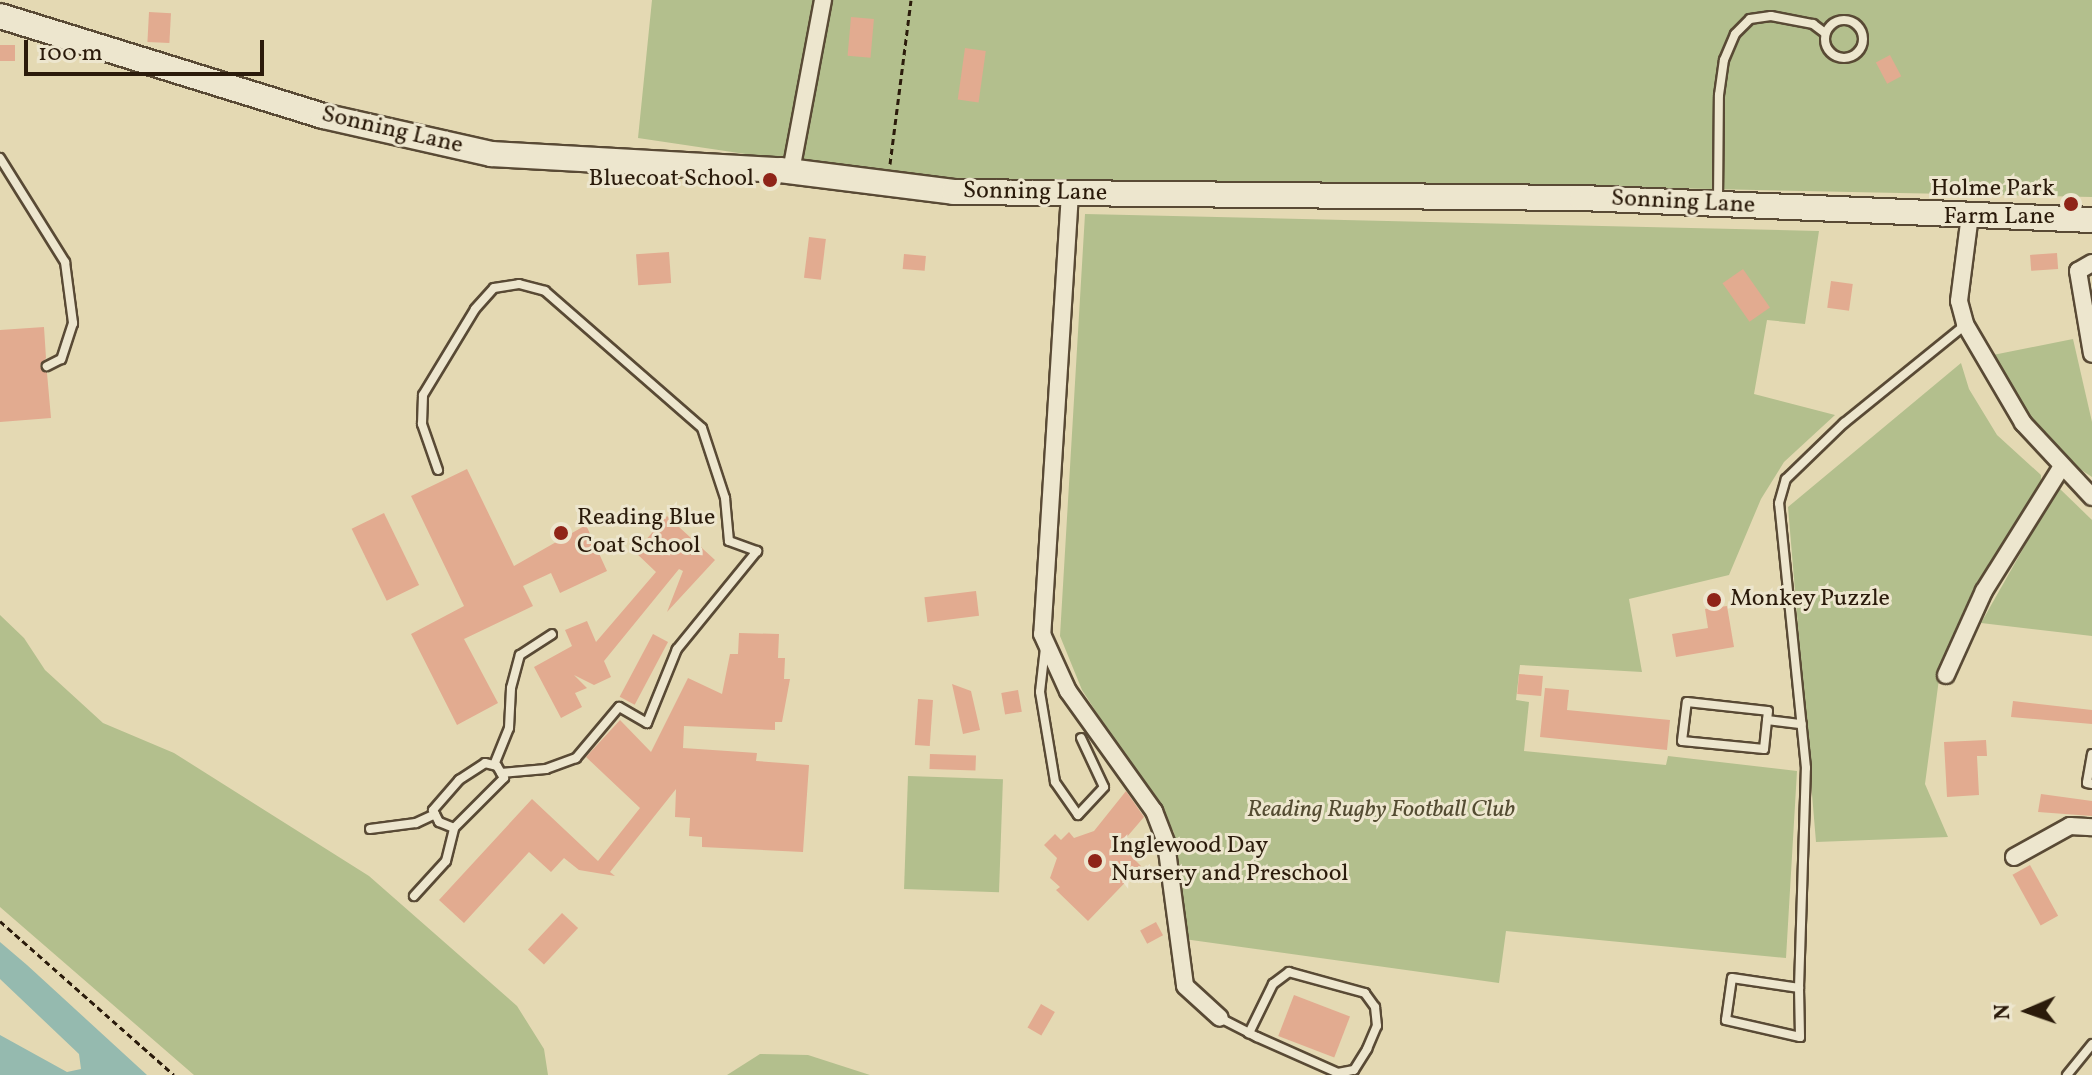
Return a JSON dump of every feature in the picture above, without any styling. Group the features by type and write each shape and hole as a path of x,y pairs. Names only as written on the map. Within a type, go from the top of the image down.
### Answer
{"main road":[{"name":"Sonning Lane","path":"0,16 323,116 491,154 791,171 954,192 1582,198 2092,220"}],"street":[{"path":"791,171 823,0"},
{"path":"1070,193 1042,595 1046,642 1068,691 1154,811 1166,843 1185,986 1220,1018"},
{"path":"1970,215 1959,301 1965,324 2023,423 2061,468 2092,497"},
{"path":"2092,263 2078,271 2092,354"},
{"path":"1946,675 1984,591 2061,468"},
{"path":"2014,857 2070,826 2092,827"}],"lane":[{"path":"1718,205 1719,95 1724,60 1735,34 1750,19 1771,16 1813,24 1825,33 1826,47 1834,57 1847,59 1862,46 1860,28 1850,21 1832,24 1825,33"},
{"path":"0,158 65,262 73,323 61,359 47,366"},
{"path":"438,470 422,424 423,395 475,309 494,288 519,284 545,291 702,428 725,498 729,541 757,551 677,649 647,723 619,707 576,758 546,769 501,773"},
{"path":"1799,988 1732,978 1726,1020 1800,1037 1799,988 1807,832 1802,724 1779,503 1786,479 1844,423 1965,324"},
{"path":"494,765 509,728 511,688 520,655 552,634"},
{"path":"1046,642 1040,692 1055,782 1078,815 1104,787 1081,738"},
{"path":"1687,702 1768,711 1767,720 1764,749 1682,741 1687,702"},
{"path":"1767,720 1802,724"},
{"path":"2092,754 2087,783 2092,784"},
{"path":"370,829 416,823 435,814 459,780 485,763 494,765 501,773 504,778 454,828 446,861 414,896"},
{"path":"435,814 454,828"},
{"path":"1220,1018 1249,1033 1338,1073 1354,1070 1377,1026 1375,1007 1365,993 1289,972 1273,984 1249,1033"},
{"path":"2067,1075 2092,1044"}],"path":[{"path":"889,184 911,0"},
{"path":"0,921 174,1075"}],"green space":[{"path":"652,0 2092,0 2092,197 1520,185 953,181 780,159 638,138"},
{"name":"Reading Rugby Football Club","path":"1085,214 1819,231 1805,324 1767,320 1754,394 1835,415 1784,462 1761,499 1729,575 1629,599 1642,672 1520,665 1516,700 1529,702 1524,751 1666,765 1668,756 1797,771 1786,958 1506,931 1499,983 1184,939 1174,832 1082,690 1060,636"},
{"path":"2073,339 2092,422 2092,477 2033,438 1988,356"},
{"path":"1961,363 1969,389 1997,435 2041,475 2041,485 2007,538 1939,679 1925,784 1948,837 1816,842 1788,507"},
{"path":"2058,487 2092,520 2092,636 1981,623"},
{"path":"0,615 24,638 45,670 103,723 174,753 369,876 517,1006 544,1049 548,1075 194,1075 0,907"},
{"path":"908,776 1003,779 999,892 904,889"},
{"path":"760,1054 808,1055 870,1075 727,1075"}],"water":[{"path":"0,942 147,1075 0,1075 0,1035 67,1072 81,1069 79,1054 0,979"}],"building":[{"path":"149,12 171,13 169,43 147,42"},
{"path":"851,17 874,19 871,58 848,56"},
{"path":"0,45 15,45 15,61 0,61"},
{"path":"965,48 986,51 979,102 958,99"},
{"path":"1890,55 1901,76 1887,84 1876,63"},
{"path":"809,237 826,239 821,280 804,278"},
{"path":"669,252 671,283 638,285 636,254"},
{"path":"2057,253 2058,269 2031,271 2030,255"},
{"path":"904,254 926,256 925,271 903,269"},
{"path":"1743,269 1770,308 1749,322 1723,283"},
{"path":"1831,281 1853,284 1849,311 1827,308"},
{"path":"44,327 46,358 40,366 47,373 51,418 0,422 0,330"},
{"path":"467,469 514,566 586,525 607,571 560,593 551,573 523,586 533,606 464,639 498,703 457,725 411,634 464,606 411,496"},
{"path":"384,513 419,585 387,601 352,529"},
{"path":"667,516 715,560 667,612 683,571 679,569 604,661 611,677 594,685 574,675 587,688 575,693 582,707 561,718 534,667 572,646 565,630 587,621 596,642 656,572 635,552"},
{"path":"976,591 979,616 927,622 924,597"},
{"path":"1727,606 1734,647 1676,657 1672,634 1708,628 1705,609"},
{"path":"739,633 779,634 778,658 785,658 784,679 790,679 782,722 775,722 775,730 684,726 683,748 757,753 756,761 809,765 803,852 702,847 702,837 689,836 690,818 675,817 676,789 610,872 615,876 579,870 564,858 551,872 529,852 464,923 439,900 532,799 598,861 640,808 586,757 620,720 651,752 688,678 722,694 730,654 738,654"},
{"path":"653,634 668,642 635,705 620,697"},
{"path":"1519,674 1543,676 1541,696 1517,694"},
{"path":"952,684 971,691 980,730 963,734"},
{"path":"1545,688 1569,690 1567,710 1670,720 1667,750 1540,737"},
{"path":"1018,690 1022,712 1005,715 1001,693"},
{"path":"918,699 933,700 930,746 915,745"},
{"path":"2013,701 2092,710 2092,724 2011,717"},
{"path":"1986,740 1987,756 1977,756 1979,795 1947,797 1944,742"},
{"path":"930,754 976,756 975,771 929,769"},
{"name":"Inglewood Day Nursery and Preschool","path":"1126,791 1144,817 1120,845 1141,866 1088,921 1056,890 1060,887 1050,878 1057,858 1044,845 1055,834 1061,840 1069,832 1074,838 1094,831"},
{"path":"2041,794 2092,801 2092,816 2038,812"},
{"path":"2030,865 2058,916 2041,925 2013,875"},
{"path":"562,913 578,928 544,965 528,950"},
{"path":"1156,922 1163,935 1147,944 1140,930"},
{"path":"1294,995 1350,1017 1334,1058 1278,1036"},
{"path":"1041,1004 1055,1012 1041,1035 1028,1027"}],"place":[{"name":"Bluecoat School","path":"770,180"},
{"name":"Holme Park Farm Lane","path":"2071,204"},
{"name":"Reading Blue Coat School","path":"561,533"},
{"name":"Monkey Puzzle","path":"1714,600"},
{"name":"Inglewood Day Nursery and Preschool","path":"1095,861"}]}
